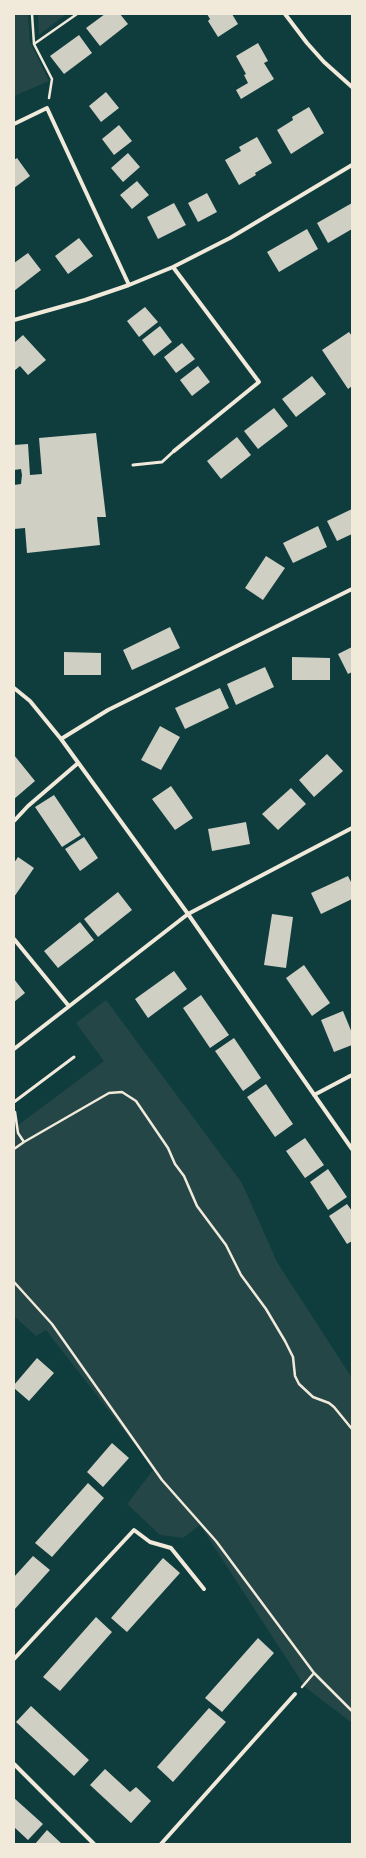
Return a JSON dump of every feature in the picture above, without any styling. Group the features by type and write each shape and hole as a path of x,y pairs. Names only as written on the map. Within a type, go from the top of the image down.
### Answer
{"street":[{"path":"285,14 307,43 324,62 352,87"},
{"path":"14,124 47,108 129,285"},
{"path":"14,320 85,300 173,268 230,238 352,164"},
{"path":"173,268 259,382 174,451"},
{"path":"61,739 108,710 352,588"},
{"path":"14,688 30,701 61,739 188,914 352,1149"},
{"path":"14,821 28,806 78,764"},
{"path":"14,1049 68,1005 188,914 352,828"},
{"path":"14,939 68,1005"},
{"path":"314,1095 352,1075"},
{"path":"14,1659 134,1530 150,1542 170,1548 204,1589"},
{"path":"161,1844 295,1694"},
{"path":"14,1764 94,1844"}],"lane":[{"path":"134,465 162,462 174,451"},
{"path":"14,1102 74,1057"}],"path":[{"path":"32,14 34,44 52,79 47,108"},
{"path":"34,44 77,14"},
{"path":"14,1149 109,1093 122,1092 136,1101 168,1148 201,1212 226,1245 241,1275 266,1309 285,1341 293,1357 295,1376 298,1384 313,1397 329,1403 334,1407 352,1429"},
{"path":"15,1110 18,1133 24,1142"},
{"path":"14,1282 52,1324 162,1480 216,1542 314,1673 352,1711"},
{"path":"295,1694 314,1673"}],"shaded area":[{"path":"14,14 28,14 30,42 49,81 14,96"},
{"path":"38,14 66,14 39,35"},
{"path":"106,1000 242,1183 277,1262 352,1378 352,1723 305,1687 200,1525 183,1538 160,1535 127,1504 154,1469 46,1330 36,1336 14,1316 14,1122 17,1126 104,1061 76,1023"}],"building":[{"path":"105,14 120,14 128,24 100,46 86,28"},
{"path":"207,14 232,14 238,24 218,37 208,21 210,19"},
{"path":"79,35 92,53 64,74 50,56"},
{"path":"258,43 268,61 264,63 274,79 241,99 236,90 248,83 244,75 246,74 236,56"},
{"path":"106,92 119,108 101,122 89,106"},
{"path":"309,107 324,133 291,154 277,130 293,120 292,117"},
{"path":"119,125 132,141 114,155 102,139"},
{"path":"257,137 272,163 239,185 225,160 241,151 239,147"},
{"path":"128,153 140,167 123,182 111,168"},
{"path":"17,158 30,176 14,188 14,160"},
{"path":"137,181 149,195 132,209 120,195"},
{"path":"207,193 217,212 198,222 188,203"},
{"path":"174,203 186,225 158,239 147,217"},
{"path":"352,203 352,229 328,243 317,223"},
{"path":"307,229 318,249 279,272 267,252"},
{"path":"79,238 93,256 68,274 55,256"},
{"path":"28,253 41,270 14,291 14,263"},
{"path":"145,307 158,322 139,337 127,321"},
{"path":"160,326 172,342 154,356 142,340"},
{"path":"349,332 352,336 352,386 348,389 322,350"},
{"path":"23,335 46,360 28,375 20,366 14,371 14,343"},
{"path":"182,343 195,359 176,373 164,357"},
{"path":"198,366 210,382 192,396 180,380"},
{"path":"312,376 326,394 296,417 282,399"},
{"path":"274,408 288,426 258,449 244,431"},
{"path":"96,433 106,517 97,517 100,545 27,553 25,528 14,529 14,485 21,484 22,475 21,469 14,470 14,445 28,444 30,475 42,474 39,438"},
{"path":"237,437 251,455 221,479 207,461"},
{"path":"352,509 352,534 337,541 327,521"},
{"path":"318,526 327,547 293,563 283,543"},
{"path":"266,556 285,568 263,600 245,588"},
{"path":"170,627 180,648 132,670 123,650"},
{"path":"352,647 352,672 348,674 338,654"},
{"path":"64,652 101,653 101,675 64,675"},
{"path":"292,657 330,658 330,680 292,680"},
{"path":"265,667 274,687 236,705 227,684"},
{"path":"220,688 229,708 185,729 175,708"},
{"path":"160,726 180,737 161,770 141,760"},
{"path":"327,754 343,771 314,797 299,780"},
{"path":"14,755 35,781 14,799"},
{"path":"171,786 193,818 175,830 152,799"},
{"path":"291,788 306,804 278,830 262,814"},
{"path":"54,795 81,835 62,847 35,807"},
{"path":"246,822 250,844 212,851 208,829"},
{"path":"84,837 98,858 80,871 65,849"},
{"path":"18,857 34,868 14,897 14,863"},
{"path":"348,876 352,884 352,899 321,914 311,893"},
{"path":"118,892 132,910 98,937 84,919"},
{"path":"272,914 293,917 286,968 264,965"},
{"path":"80,922 94,940 58,968 44,951"},
{"path":"304,965 330,1003 312,1016 286,978"},
{"path":"174,971 187,989 148,1018 135,999"},
{"path":"14,979 25,993 14,1002"},
{"path":"201,995 229,1035 210,1048 183,1008"},
{"path":"343,1011 352,1033 352,1045 334,1052 321,1020"},
{"path":"234,1038 261,1078 243,1091 215,1051"},
{"path":"266,1084 293,1124 275,1137 247,1097"},
{"path":"305,1138 324,1165 305,1178 286,1151"},
{"path":"328,1169 347,1197 328,1210 310,1182"},
{"path":"347,1204 352,1211 352,1241 347,1244 329,1216"},
{"path":"37,1358 54,1373 29,1401 14,1388 14,1385"},
{"path":"112,1443 129,1458 103,1487 87,1472"},
{"path":"88,1483 104,1498 52,1557 35,1543"},
{"path":"33,1556 50,1570 14,1610 14,1577"},
{"path":"163,1558 180,1573 127,1632 111,1618"},
{"path":"96,1617 112,1632 60,1691 43,1677"},
{"path":"258,1638 274,1653 222,1712 205,1698"},
{"path":"31,1706 89,1760 74,1776 16,1722"},
{"path":"209,1708 226,1722 173,1782 157,1767"},
{"path":"105,1769 130,1792 136,1787 151,1801 131,1823 90,1785"},
{"path":"14,1798 43,1824 28,1840 14,1827"},
{"path":"47,1830 62,1844 35,1844"}]}
